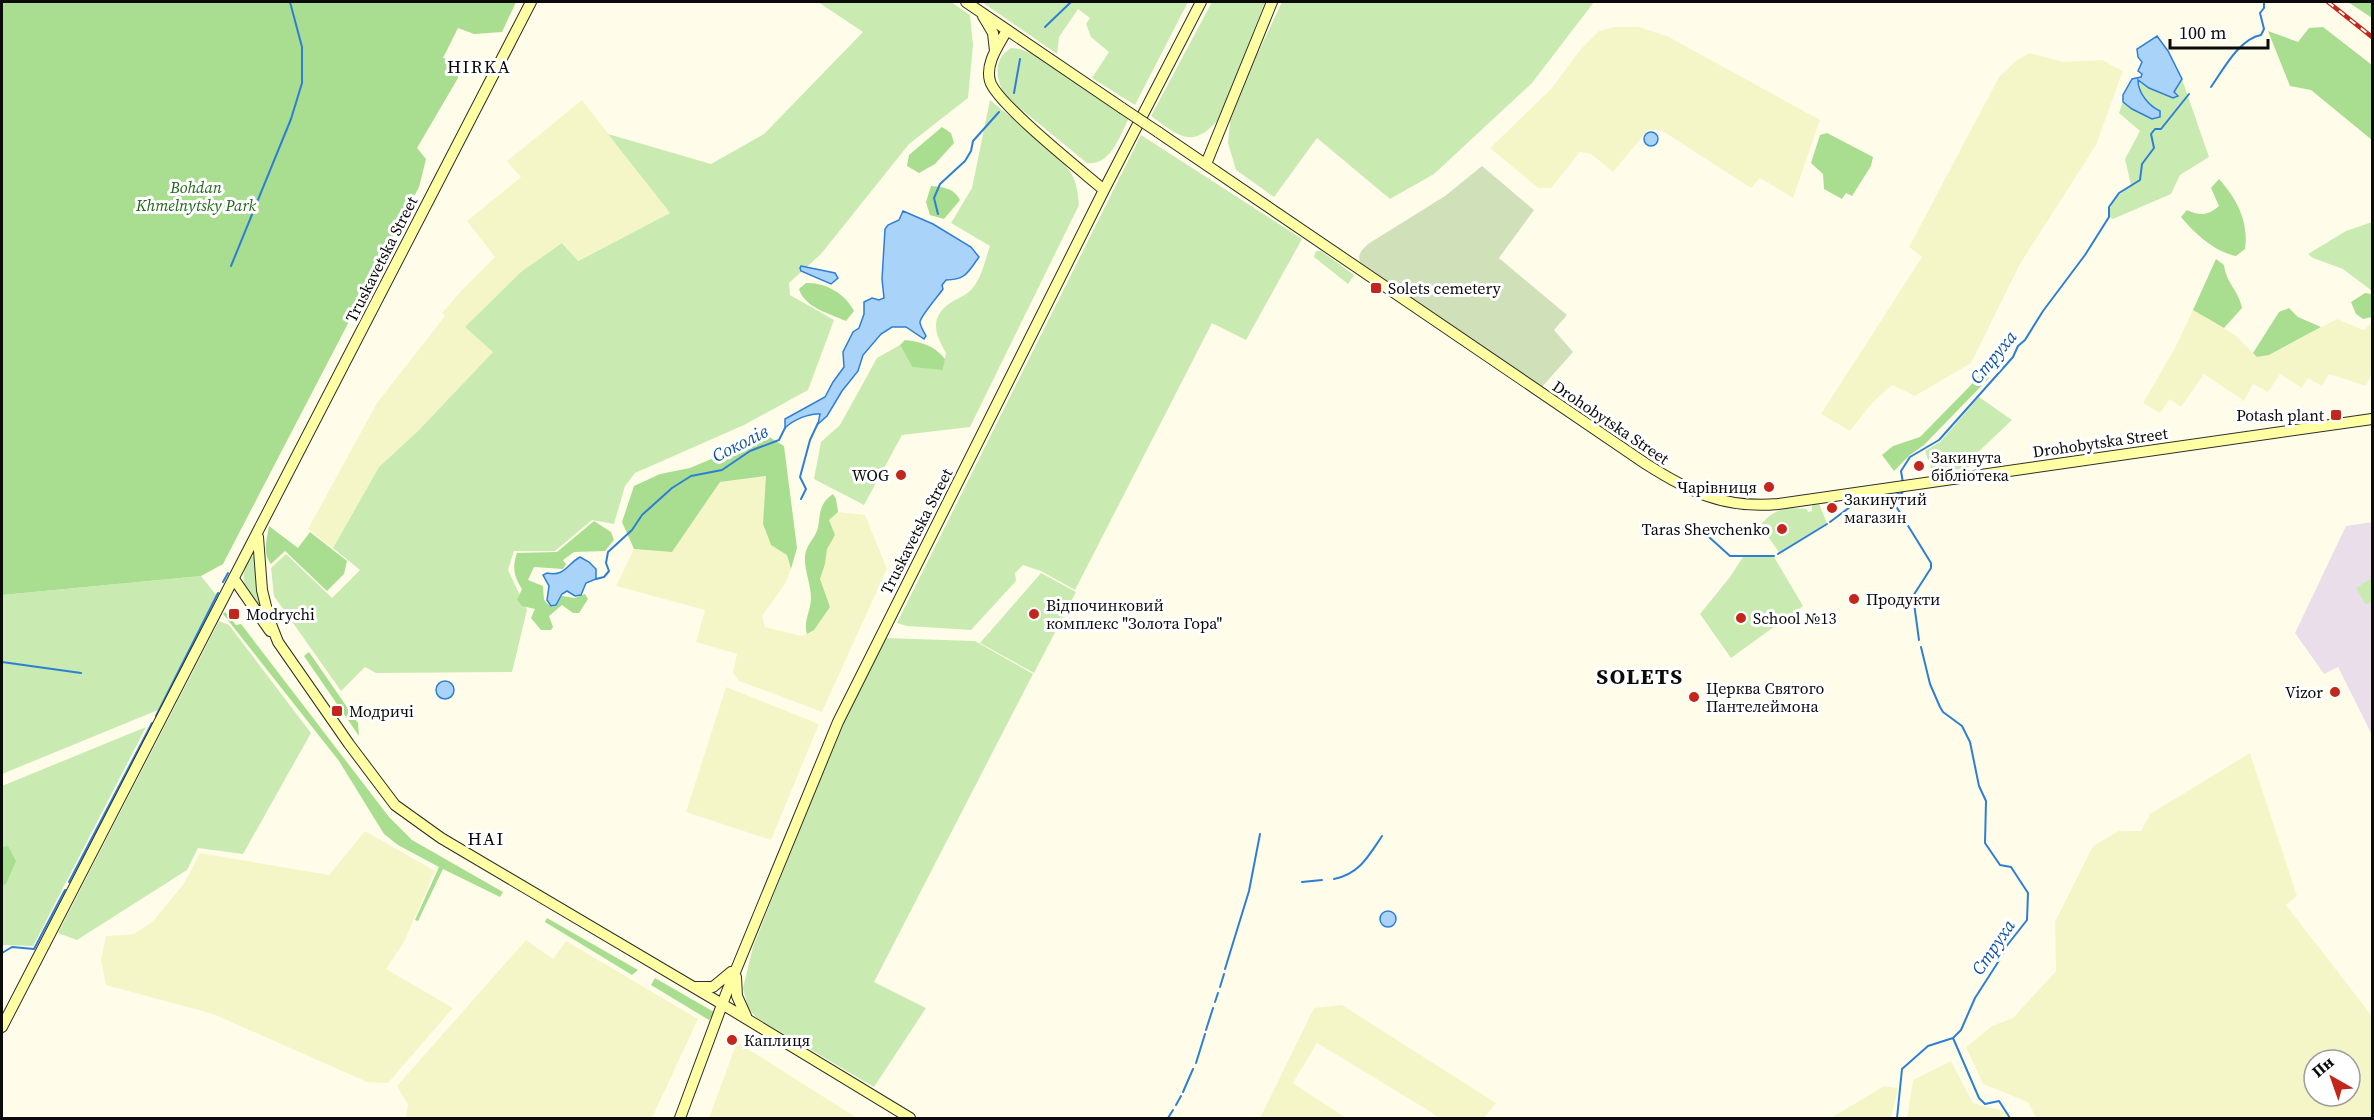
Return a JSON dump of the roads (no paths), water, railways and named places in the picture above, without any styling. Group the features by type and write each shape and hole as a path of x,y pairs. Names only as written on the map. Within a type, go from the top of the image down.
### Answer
{"main road":[{"name":"Truskavetska Street","path":"254,549 258,530 531,2"},
{"name":"Drohobytska Street","path":"966,2 1619,446 1662,474 1699,492 1735,505 1759,506 2373,419"},
{"name":"Truskavetska Street","path":"681,1119 722,1004 818,767 974,448 1201,2"},
{"path":"1206,164 1272,2"},
{"path":"977,9 993,33 995,51"},
{"path":"1007,30 995,51 989,75 994,90 1104,190"},
{"path":"2,1027 234,579 254,549"},
{"path":"254,549 265,605 278,642"},
{"path":"234,579 356,754 395,805 418,824 637,953 910,1119"},
{"path":"692,987 708,989 718,984 739,962"},
{"path":"739,962 736,981 737,996 748,1020"}],"water":[{"path":"2157,36 2168,51 2182,79 2174,92 2178,96 2173,98 2149,88 2138,80 2138,85 2145,98 2160,111 2160,117 2152,119 2123,102 2123,95 2132,79 2141,77 2142,74 2138,71 2142,62 2138,57 2137,49"},
{"path":"1648,132 1654,132 1658,139 1654,146 1648,146 1644,142 1644,136"},
{"path":"903,211 933,224 971,247 979,257 966,274 958,279 946,280 942,285 943,289 920,322 926,336 924,339 906,327 892,327 881,334 863,355 858,371 842,391 827,416 818,424 820,414 806,416 785,428 785,419 825,397 844,367 843,352 853,332 859,328 864,314 864,302 872,298 879,300 884,298 882,279 885,229 899,220"},
{"path":"801,266 835,273 838,278 831,284 801,271"},
{"path":"580,557 596,569 596,579 586,583 581,595 575,596 567,591 562,594 556,605 551,606 547,600 549,586 543,575 562,572"},
{"path":"445,681 451,684 454,690 451,696 445,699 439,696 436,690 439,684"},
{"path":"1388,911 1396,919 1388,927 1380,919"}],"waterway":[{"path":"231,266 291,119 302,83 302,47 290,2"},
{"name":"Соколів","path":"1045,27 1071,2"},
{"name":"Струха","path":"2211,87 2239,49 2246,42 2261,35 2264,29 2260,13 2264,8 2264,2"},
{"name":"Соколів","path":"1014,93 1020,59"},
{"name":"Струха","path":"1903,483 1901,471 1910,457 1939,440 2013,357 2018,346 2025,340 2043,311 2085,255 2109,217 2109,207 2119,193 2140,180 2142,164 2154,148 2151,134 2155,129 2161,129 2189,94"},
{"name":"Соколів","path":"938,214 934,198 940,184 965,161 971,151 973,141 999,112"},
{"path":"801,499 806,489 800,477 810,440 818,423"},
{"name":"Соколів","path":"596,579 604,577 609,571 606,563 608,552 632,530 642,515 672,488 691,476 722,470 750,451 779,440 785,428"},
{"name":"Струха","path":"1904,489 1902,493 1892,496 1894,503 1931,563 1931,568 1913,596 1919,640"},
{"path":"1830,522 1858,501 1892,496"},
{"path":"1778,554 1827,524"},
{"path":"1668,526 1676,529 1699,528 1730,556 1774,556"},
{"path":"223,582 228,573"},
{"path":"156,716 218,593"},
{"name":"Струха","path":"1921,647 1930,684 1940,707 1943,712 1962,726 1970,742 1979,786 1986,801 1985,843 2000,865 2011,867 2028,893 2027,920 2005,948 1975,998 1961,1030 1953,1038"},
{"path":"2,662 81,673"},
{"path":"69,882 152,723"},
{"path":"1225,969 1249,891 1260,834"},
{"path":"1334,879 1343,877 1356,869 1367,858 1382,836"},
{"path":"1302,882 1322,880"},
{"path":"2,953 12,947 34,949 65,890"},
{"path":"1220,987 1224,974"},
{"path":"1215,1002 1218,993"},
{"path":"1206,1030 1213,1008"},
{"path":"1196,1063 1205,1034"},
{"name":"Струха","path":"1953,1038 1979,1098 1985,1104 1999,1101 2010,1118"},
{"path":"1897,1118 1902,1069 1928,1046 1953,1038"},
{"path":"1183,1092 1193,1069"},
{"path":"1176,1105 1181,1096"},
{"path":"1168,1118 1173,1110"}],"railway":[{"path":"2328,2 2372,37"}],"place":[{"name":"Solets cemetery","path":"1376,288"},
{"name":"Potash plant","path":"2336,415"},
{"name":"Закинута бібліотека","path":"1919,466"},
{"name":"WOG","path":"901,475"},
{"name":"Чарівниця","path":"1769,487"},
{"name":"Закинутий магазин","path":"1832,508"},
{"name":"Taras Shevchenko","path":"1782,529"},
{"name":"Продукти","path":"1854,599"},
{"name":"Modrychi","path":"234,614"},
{"name":"Відпочинковий комплекс \"Золота Гора\"","path":"1034,614"},
{"name":"School №13","path":"1741,618"},
{"name":"Vizor","path":"2335,692"},
{"name":"Церква Святого Пантелеймона","path":"1694,697"},
{"name":"Модричі","path":"337,711"},
{"name":"Каплиця","path":"732,1040"}],"district":[{"name":"HIRKA","path":"479,66"},
{"name":"SOLETS","path":"1640,676"},
{"name":"HAI","path":"486,838"}],"park label":[{"name":"Bohdan Khmelnytsky Park","path":"196,196"}]}
